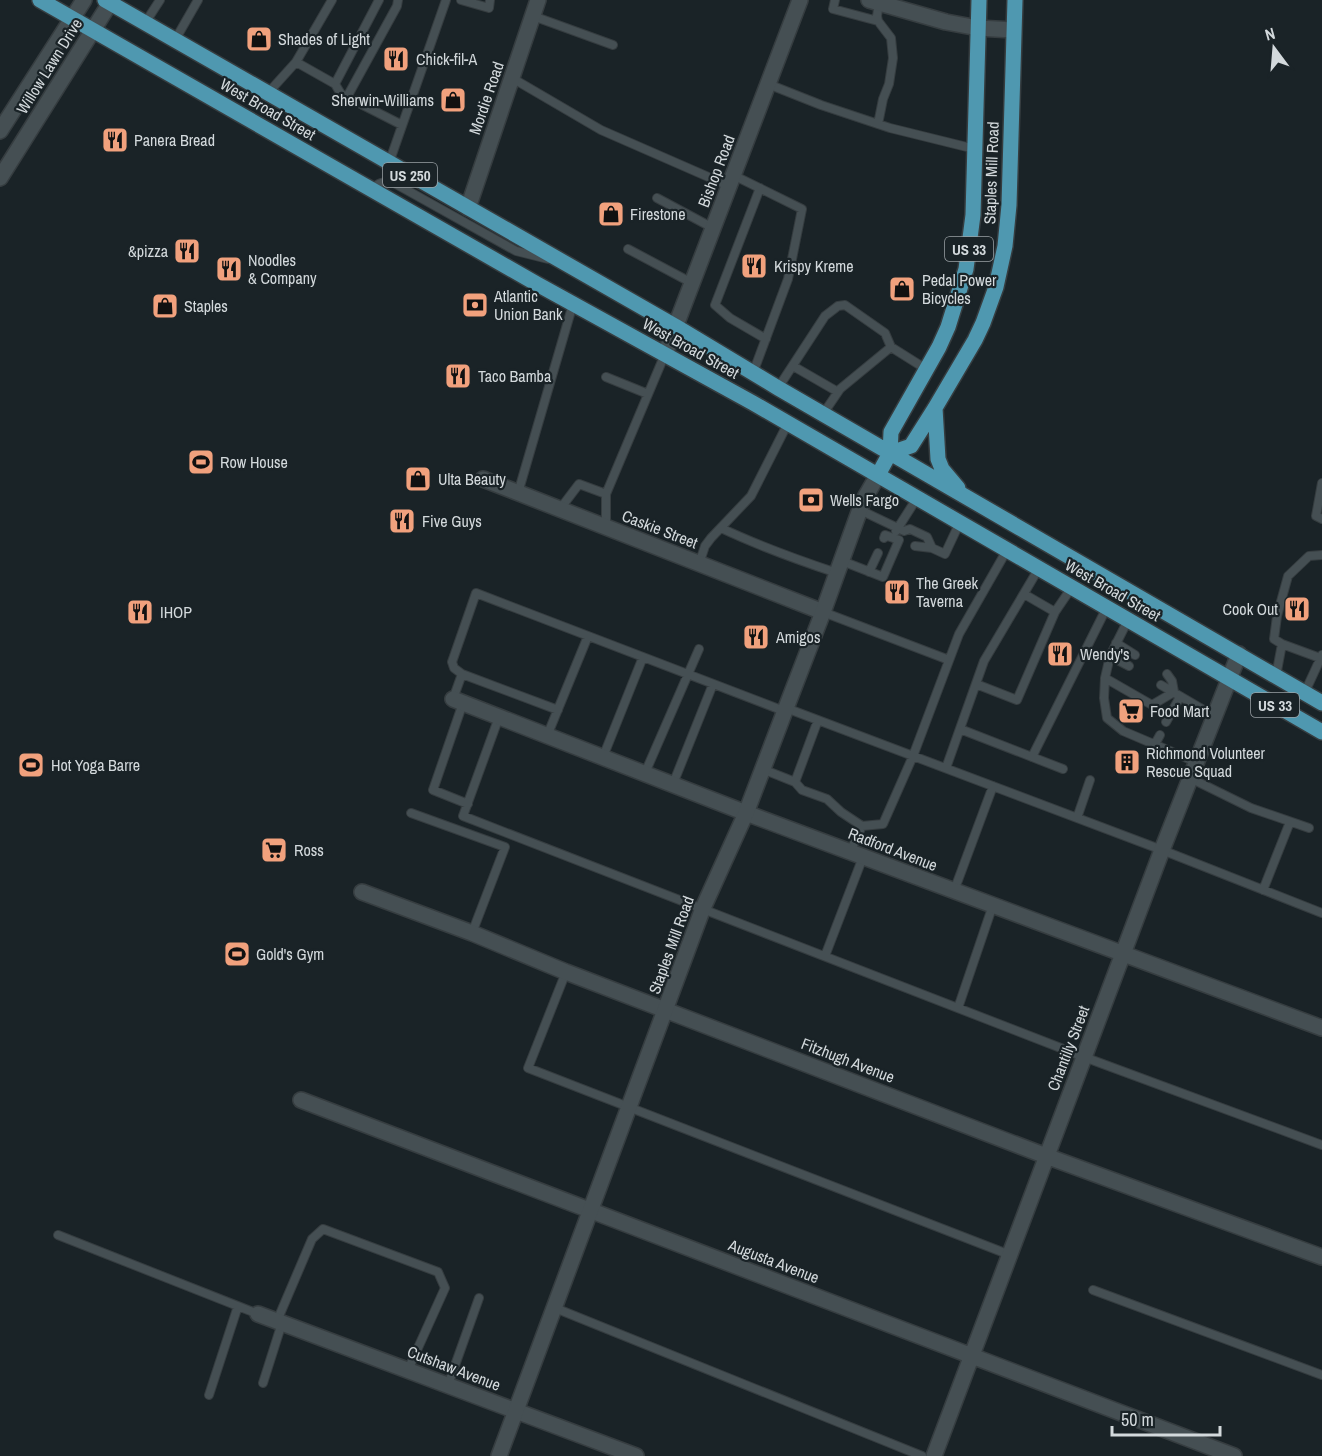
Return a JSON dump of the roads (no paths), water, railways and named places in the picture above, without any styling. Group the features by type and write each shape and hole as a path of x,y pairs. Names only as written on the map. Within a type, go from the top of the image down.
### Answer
{"main road":[{"name":"West Broad Street","path":"40,0 573,304 788,423 1322,732"},
{"name":"Staples Mill Road","path":"878,475 890,453 891,432 948,327 966,269 973,216 979,0"},
{"name":"Staples Mill Road","path":"890,453 911,446 975,340 996,287 1005,246 1009,205 1015,0"},
{"name":"West Broad Street","path":"107,2 675,326 1322,703"},
{"name":"US 33","path":"935,408 939,459 942,468 963,495"}],"street":[{"name":"Willow Lawn Drive","path":"0,131 84,0"},
{"name":"Mordie Road","path":"468,208 538,0"},
{"name":"Bishop Road","path":"665,354 800,0"},
{"path":"874,1 945,22 978,28 1013,30"},
{"name":"Willow Lawn Drive","path":"0,178 93,30 107,2"},
{"name":"Staples Mill Road","path":"499,1456 703,908 747,813 863,501 878,475"},
{"name":"Caskie Street","path":"483,479 823,612"},
{"name":"Chantilly Street","path":"934,1456 1162,850 1239,654"},
{"name":"Radford Avenue","path":"458,701 747,813 1322,1028"},
{"name":"Fitzhugh Avenue","path":"362,892 1047,1156 1322,1257"},
{"name":"Augusta Avenue","path":"302,1100 1234,1456"},
{"name":"Cutshaw Avenue","path":"258,1314 636,1456"}],"lane":[{"path":"145,23 160,0"},
{"path":"175,40 198,0"},
{"path":"334,84 379,0"},
{"path":"347,97 398,3 404,0"},
{"path":"389,163 446,0"},
{"path":"461,0 489,8 490,0"},
{"path":"835,0 833,9 878,21"},
{"path":"268,93 296,62 328,1"},
{"path":"874,1 878,21 891,38 893,58 889,84 883,99 878,124"},
{"path":"533,16 613,45"},
{"path":"296,62 334,84 341,94 402,125"},
{"path":"512,78 602,130 731,181 760,188 802,209 788,279 753,373"},
{"path":"768,84 878,124 975,148"},
{"path":"372,190 384,182 394,183 516,251 567,264"},
{"path":"760,188 715,305 730,318 766,339"},
{"path":"657,198 713,228"},
{"path":"628,249 692,283"},
{"path":"518,493 573,304"},
{"path":"778,388 825,316 838,306 845,306 885,333 891,347 926,369"},
{"path":"823,414 840,389 891,347"},
{"path":"606,527 606,494 665,354"},
{"path":"793,366 838,392"},
{"path":"606,377 648,394"},
{"path":"699,564 705,546 751,496 788,423"},
{"path":"1322,483 1316,516 1322,519"},
{"path":"560,509 579,484 606,494"},
{"path":"902,533 917,498"},
{"path":"860,510 902,533"},
{"path":"915,546 932,548 945,554 960,522"},
{"path":"722,528 751,542 804,562 869,572 884,577 899,540 885,535 884,538"},
{"path":"894,538 910,529 927,537 932,548"},
{"path":"762,769 795,782 802,790 827,799 862,826 883,824 913,756 959,634 1007,550"},
{"path":"869,572 878,553"},
{"path":"1305,692 1321,657 1282,644 1274,639 1277,616 1288,576 1309,556 1322,555"},
{"path":"946,768 984,662 1039,568"},
{"path":"976,684 1017,700 1055,612 1072,587"},
{"path":"558,710 462,674 454,668 452,662 476,594 688,675 946,768 1322,913"},
{"path":"1024,594 1055,612"},
{"path":"1032,757 1107,607"},
{"path":"823,612 949,660"},
{"path":"1128,620 1110,656 1105,678 1104,698 1107,718 1123,731 1196,762"},
{"path":"547,736 588,636"},
{"path":"1116,643 1136,655"},
{"path":"1276,676 1282,644"},
{"path":"645,773 699,649"},
{"path":"1110,656 1129,666"},
{"path":"603,757 643,657"},
{"path":"462,674 458,701 433,790 468,804"},
{"path":"1166,722 1177,695 1167,674"},
{"path":"1105,678 1152,705 1177,695"},
{"path":"673,784 713,684"},
{"path":"1161,685 1214,716"},
{"path":"499,717 463,816 1084,1057 1322,1145"},
{"path":"795,782 818,720"},
{"path":"960,729 1062,769"},
{"path":"1155,744 1160,735"},
{"path":"1190,778 1251,808 1309,828"},
{"path":"1077,818 1090,780"},
{"path":"954,891 993,786"},
{"path":"411,813 506,847 472,933"},
{"path":"1263,890 1290,822"},
{"path":"825,956 856,854 862,826"},
{"path":"958,1008 993,905"},
{"path":"566,972 528,1068 1010,1255"},
{"path":"263,1383 280,1322 312,1239 323,1229 438,1272 445,1288 408,1370"},
{"path":"58,1235 258,1314"},
{"path":"1093,1290 1322,1375"},
{"path":"448,1385 479,1298"},
{"path":"209,1395 238,1306"},
{"path":"555,1308 922,1456"}],"place":[{"name":"Shades of Light","path":"259,39"},
{"name":"Chick-fil-A","path":"396,59"},
{"name":"Sherwin-Williams","path":"453,100"},
{"name":"Panera Bread","path":"115,140"},
{"name":"Firestone","path":"611,214"},
{"name":"&pizza","path":"187,251"},
{"name":"Krispy Kreme","path":"754,266"},
{"name":"Noodles & Company","path":"229,269"},
{"name":"Pedal Power Bicycles","path":"902,289"},
{"name":"Atlantic Union Bank","path":"475,305"},
{"name":"Staples","path":"165,306"},
{"name":"Taco Bamba","path":"458,376"},
{"name":"Row House","path":"201,462"},
{"name":"Ulta Beauty","path":"418,479"},
{"name":"Wells Fargo","path":"811,500"},
{"name":"Five Guys","path":"402,521"},
{"name":"The Greek Taverna","path":"897,592"},
{"name":"Cook Out","path":"1297,609"},
{"name":"IHOP","path":"140,612"},
{"name":"Amigos","path":"756,637"},
{"name":"Wendy's","path":"1060,654"},
{"name":"Food Mart","path":"1131,711"},
{"name":"Richmond Volunteer Rescue Squad","path":"1127,762"},
{"name":"Hot Yoga Barre","path":"31,765"},
{"name":"Ross","path":"274,850"},
{"name":"Gold's Gym","path":"237,954"}]}
